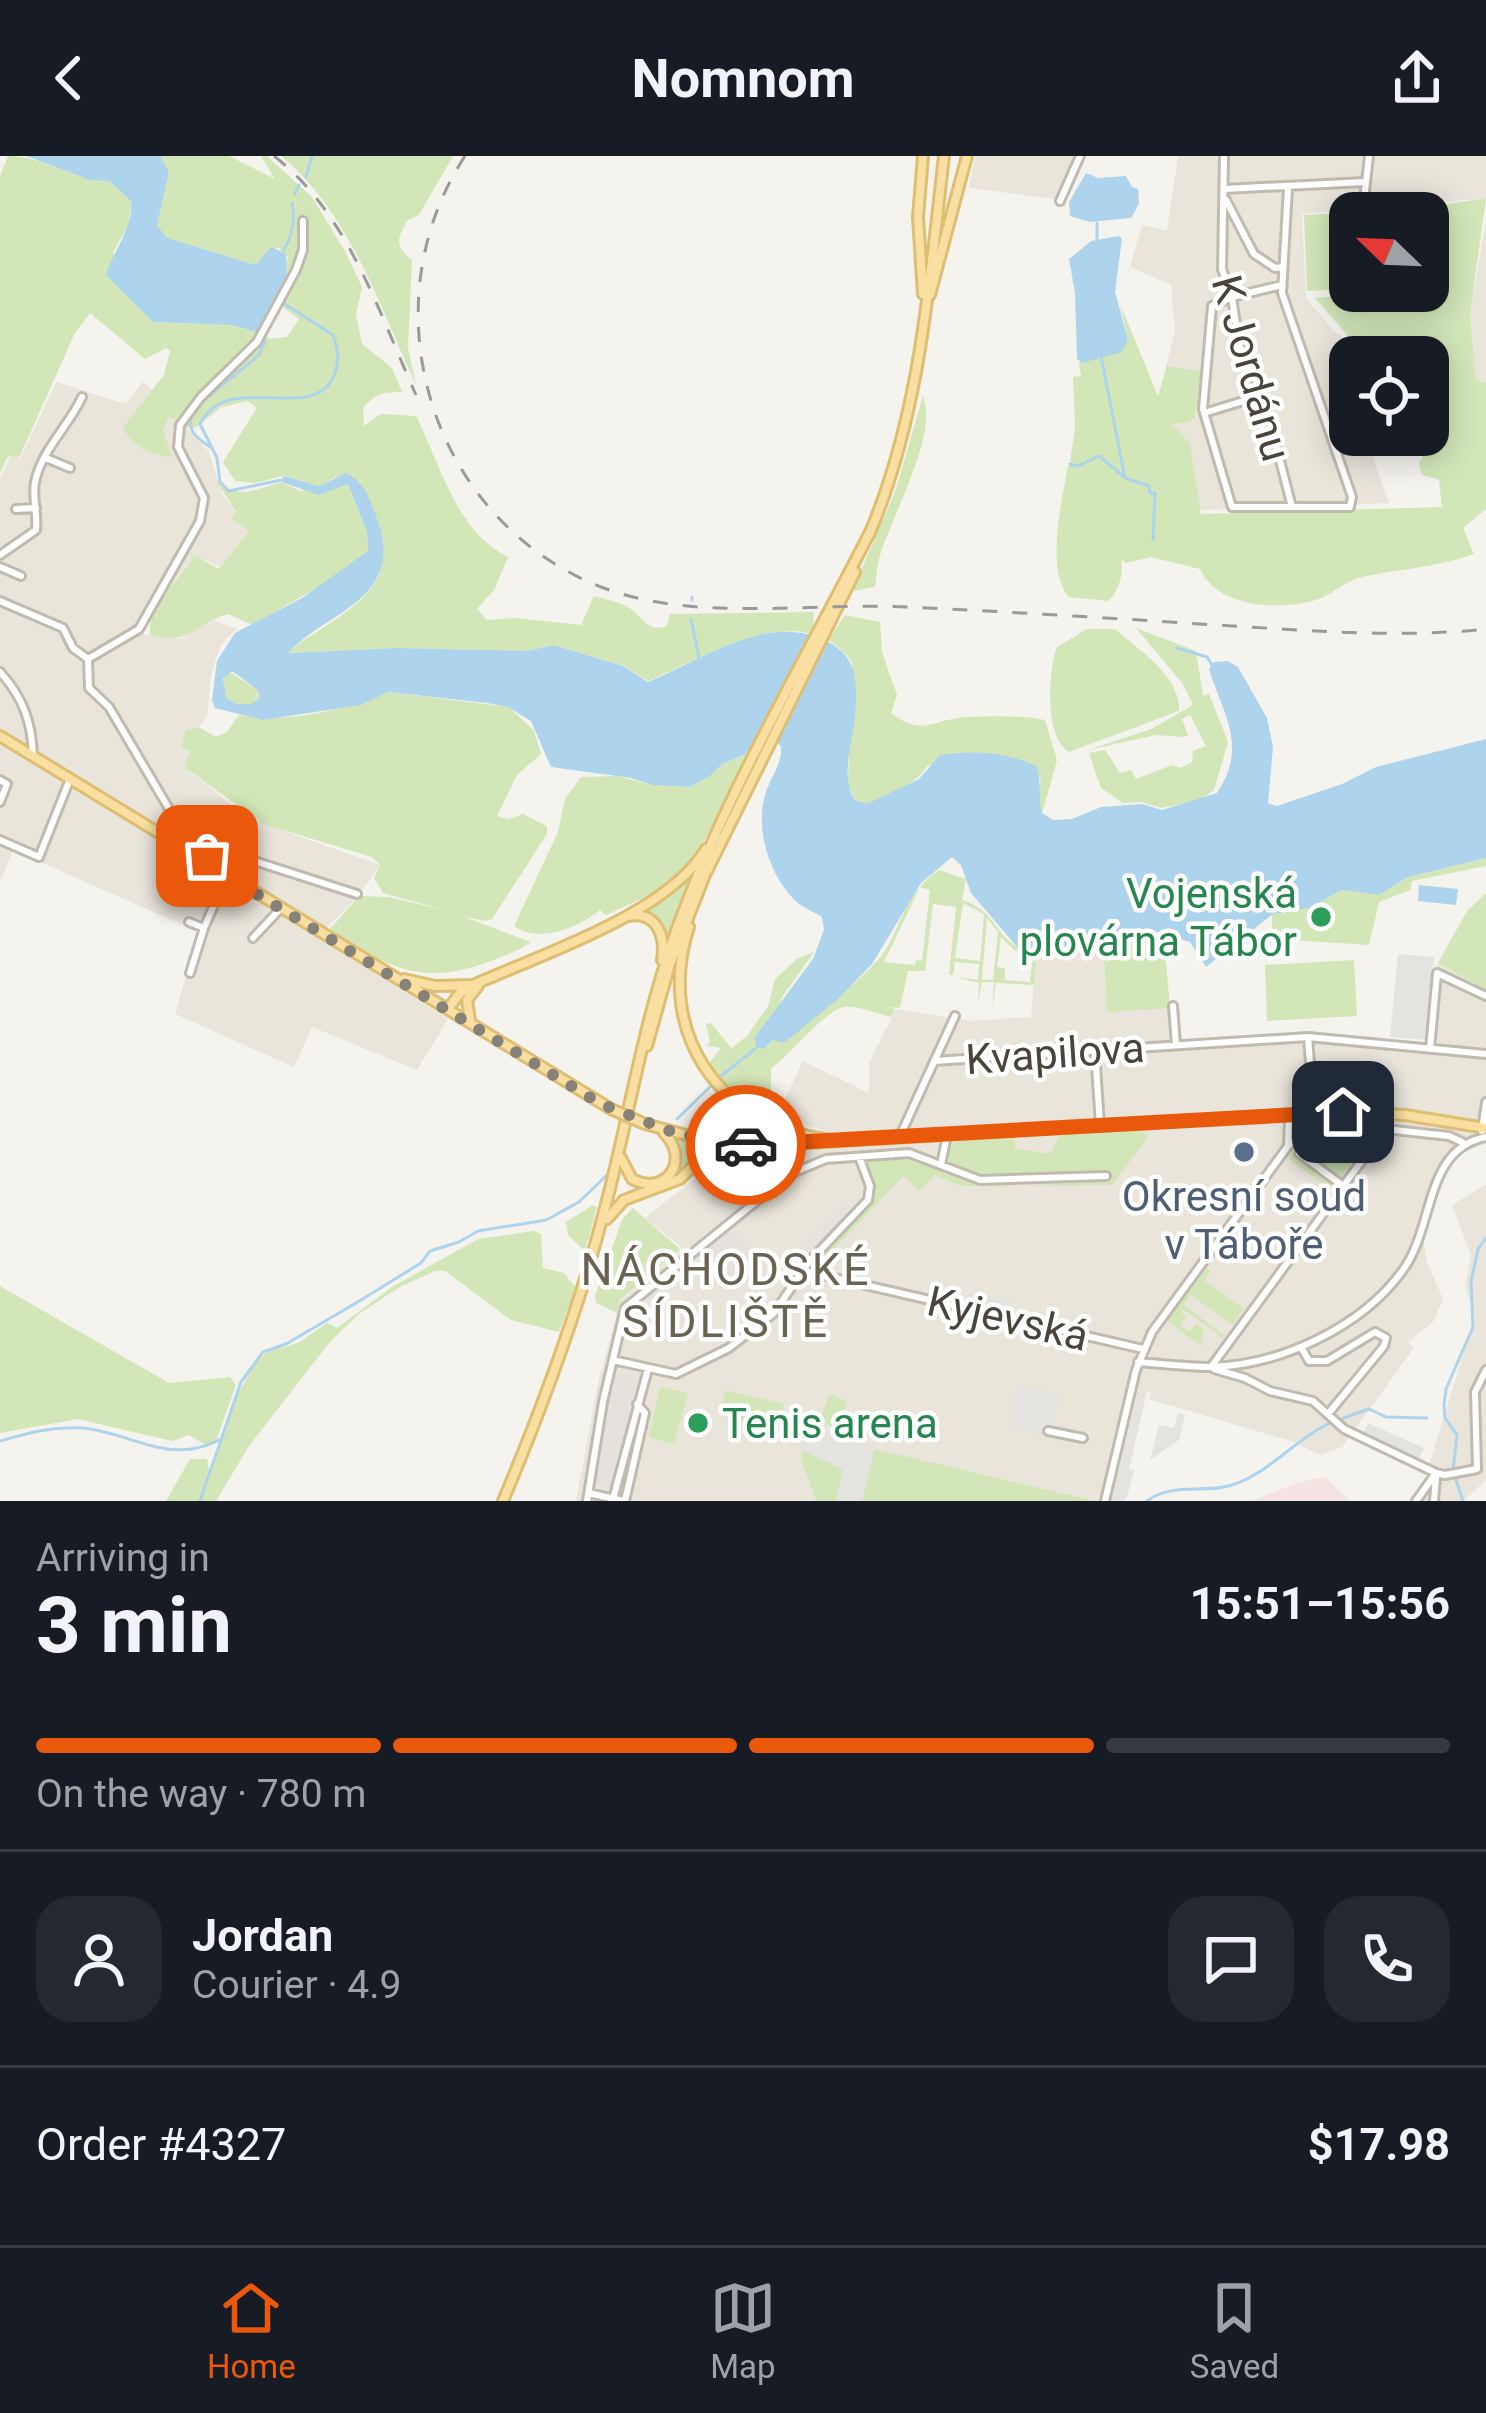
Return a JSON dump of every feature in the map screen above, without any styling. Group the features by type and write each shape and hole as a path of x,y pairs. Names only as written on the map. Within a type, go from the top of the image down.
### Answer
{"main road":[{"path":"923,156 918,218 924,314"},
{"path":"924,314 968,156"},
{"path":"653,1003 680,921 871,532 907,429 944,159"},
{"path":"0,736 173,837 223,873 611,1109 658,1128 756,1147 1343,1112 1459,1123 1483,1133"},
{"path":"448,1009 473,985 658,898 682,879 729,818"},
{"path":"632,1098 680,935 729,818"},
{"path":"729,818 682,951 678,993 684,1025 703,1066 741,1106 786,1130 844,1142"},
{"path":"503,1501 549,1388 590,1265 664,952 662,935 647,916 616,920"},
{"path":"382,970 417,983 473,985"},
{"path":"474,1026 468,1018 467,1000 485,980"},
{"path":"621,1145 621,1161 632,1180 647,1185 664,1181 675,1168 676,1151 672,1140 658,1128"},
{"path":"590,1265 614,1208 638,1194 669,1186 718,1142"}],"street":[{"path":"1060,201 1080,156"},
{"name":"K Jordánu","path":"1224,156 1220,261 1240,346 1262,395 1292,507"},
{"path":"1364,192 1369,156"},
{"path":"1284,267 1275,268 1253,254 1224,193 1365,182"},
{"path":"1282,285 1232,297 1210,310 1204,413 1232,507 1344,508 1352,502 1282,285 1288,188"},
{"path":"88,659 139,628 200,521 205,498 178,447 180,425 201,397 251,350 290,285 303,250 303,221"},
{"path":"1204,413 1262,395"},
{"path":"0,555 36,530 35,482 82,397"},
{"path":"46,458 70,468"},
{"path":"16,509 36,508"},
{"path":"0,567 20,576"},
{"path":"0,601 63,628 73,648 88,659"},
{"path":"88,659 89,688 109,707 146,765 155,790 175,819 173,837 207,843 306,881 357,894"},
{"path":"0,672 29,719 33,756"},
{"path":"0,840 39,857 70,779"},
{"path":"0,780 7,784 0,802"},
{"path":"189,840 223,873 190,973"},
{"path":"253,938 281,908"},
{"path":"189,922 204,928"},
{"path":"1430,1049 1437,973 1486,996"},
{"name":"Kvapilova","path":"1173,1006 1176,1045"},
{"name":"Kvapilova","path":"899,1138 956,1016"},
{"path":"1308,1036 1312,1102"},
{"name":"Kvapilova","path":"934,1061 1308,1036 1486,1054"},
{"path":"1095,1050 1100,1125"},
{"path":"1462,1143 1483,1133 1486,1102"},
{"path":"1105,1501 1138,1362 1161,1316 1288,1146 1316,1120 1343,1112"},
{"path":"1288,1146 1290,1119 1300,1113 1305,1122 1301,1133"},
{"path":"1274,1114 1290,1135"},
{"path":"1138,1362 1211,1366 1301,1347 1362,1311 1404,1270 1421,1237 1442,1167 1467,1132 1459,1123"},
{"path":"1211,1366 1388,1127 1449,1136 1462,1143"},
{"path":"941,1165 947,1135"},
{"path":"1299,1153 1343,1186"},
{"path":"648,1370 617,1500 588,1497 622,1313 632,1300 790,1174 826,1159 913,1154 980,1180 1106,1176"},
{"path":"611,1360 668,1375 686,1371 740,1341 774,1313 804,1271 868,1200 870,1186 859,1157"},
{"name":"Kyjevská","path":"804,1271 1143,1349"},
{"path":"1301,1347 1309,1361 1320,1363 1376,1332 1386,1338 1328,1414"},
{"path":"1211,1366 1270,1391 1304,1398 1345,1429 1436,1473 1453,1474 1477,1469 1475,1392 1486,1370"},
{"path":"1048,1431 1083,1438"},
{"path":"1416,1501 1436,1473"},
{"path":"1434,1501 1436,1473"}],"shaded area":[{"path":"975,156 1081,156 1068,193 1054,199 969,188"},
{"path":"1178,156 1486,156 1486,198 1449,201 1449,192 1329,192 1329,212 1302,214 1306,298 1341,336 1329,336 1329,456 1372,456 1389,503 1200,510 1190,443 1171,423 1201,372 1168,366 1162,383 1175,331 1171,285 1130,267 1142,225 1167,231"},
{"path":"1486,219 1486,383 1476,380 1470,315"},
{"path":"143,381 209,452 222,493 249,531 221,567 194,556 164,594 142,634 181,639 213,620 237,629 221,644 211,674 207,717 181,746 190,752 184,767 248,818 380,865 359,896 317,937 448,1019 417,1070 312,1027 294,1067 175,1014 199,932 13,850 0,882 0,478 10,456 20,459 56,382 126,404"},
{"path":"1103,939 1107,1011 1179,1007 1182,1041 1304,1033 1427,1045 1438,963 1486,991 1486,1143 1455,1156 1442,1175 1423,1237 1427,1262 1443,1299 1433,1322 1408,1342 1414,1348 1342,1447 1320,1455 1294,1442 1149,1399 1151,1392 1138,1390 1098,1501 576,1501 598,1384 620,1301 682,1248 645,1218 728,1152 809,1150 822,1130 777,1116 803,1061 869,1093 869,1063 896,1009 971,1021 1031,1017 1036,955"},
{"path":"1398,954 1434,957 1426,1040 1390,1037"},
{"path":"1486,1184 1486,1480 1463,1501 1422,1501 1475,1316 1465,1287 1471,1255 1452,1205"},
{"path":"845,1201 854,1209 814,1251 805,1243"},
{"path":"732,1228 765,1260 726,1276 701,1253"},
{"path":"968,1292 1011,1301 1008,1318 964,1308"},
{"path":"613,1373 639,1378 613,1487 596,1484"},
{"path":"1017,1384 1060,1394 1048,1437 1007,1428"},
{"path":"1138,1390 1147,1392 1129,1469 1134,1471 1127,1497 1111,1501"},
{"path":"633,1409 650,1414 628,1497 613,1494"},
{"path":"1178,1413 1185,1415 1179,1440 1150,1460 1159,1425 1174,1428"},
{"path":"811,1423 873,1454 862,1501 836,1501 843,1469 799,1449"},
{"path":"1368,1423 1424,1448 1419,1459 1363,1434"},
{"path":"1325,1477 1350,1501 1252,1501 1300,1482"}],"green space":[{"path":"8,156 109,181 132,202 128,226 113,252 134,303 153,322 231,325 255,332 288,258 278,247 256,265 166,238 157,225 169,173 161,156 229,156 275,179 261,156 267,156 312,197 346,253 362,287 356,315 362,344 392,368 402,392 372,399 363,408 364,426 381,414 416,416 463,514 475,532 508,557 494,590 477,609 487,620 581,625 594,596 624,605 648,625 660,628 667,626 670,614 814,612 813,628 832,634 845,615 880,622 882,652 897,695 891,713 902,720 920,726 966,717 1045,720 1057,760 1042,814 1037,798 1041,777 928,765 893,793 867,804 855,800 848,783 852,662 831,642 807,633 753,637 648,681 624,666 554,645 527,651 396,648 287,653 360,600 380,572 381,547 360,483 336,477 319,486 283,476 255,483 235,481 223,462 257,408 247,401 221,407 197,427 187,428 169,416 163,431 172,457 137,445 123,427 164,375 170,351 166,348 145,359 90,313 75,333 19,458 8,456 0,473 0,176","holes":["277,303 299,319 287,337 270,339 261,331"]},
{"path":"281,156 453,156 419,215 408,220 400,237 402,250 412,260 408,348 416,385 344,232 305,179"},
{"path":"1486,198 1470,315 1476,380 1486,383 1486,509 1463,528 1474,554 1362,577 1319,599 1287,605 1236,599 1209,582 1200,569 1151,557 1126,563 1121,559 1120,582 1108,601 1069,597 1057,553 1068,466 1074,464 1070,461 1075,428 1073,377 1081,376 1079,363 1128,339 1120,304 1158,396 1167,366 1201,371 1195,417 1172,424 1190,443 1201,514 1442,507 1439,480 1422,475 1419,463 1423,456 1449,456 1449,336 1348,336 1315,298 1329,297 1329,312 1449,312 1449,204"},
{"path":"1329,214 1329,290 1307,291 1304,215"},
{"path":"923,396 926,413 919,454 879,559 875,587 852,591 895,492"},
{"path":"217,482 241,492 282,482 300,491 348,484 367,532 368,551 336,577 252,625 228,614 184,636 150,635 159,603 194,555 219,569 249,531 231,518 236,512"},
{"path":"1136,628 1196,651 1203,696 1209,694 1228,742 1214,790 1200,800 1161,808 1123,803 1101,788 1089,753 1105,750 1120,773 1131,770 1136,779 1172,765 1181,768 1192,762 1193,751 1206,746 1190,715 1182,719 1188,735 1184,737 1156,735 1088,750 1151,729 1193,705 1183,684"},
{"path":"1087,629 1115,629 1146,655 1174,687 1179,711 1069,752 1055,733 1052,719 1052,671 1057,647"},
{"path":"228,671 259,691 252,705 226,698 222,684"},
{"path":"388,692 509,707 534,731 541,754 517,775 497,816 508,819 523,814 547,826 547,834 492,919 464,917 531,942 521,948 443,973 405,969 369,954 330,929 359,896 388,897 445,910 383,893 374,878 380,865 372,857 263,824 184,767 190,752 181,747 186,731 199,727 216,737 227,732 239,715 315,714"},
{"path":"758,738 738,783 689,866 658,891 606,915 600,910 558,932 535,934 514,926 558,832 565,799 581,777 617,776 652,785 689,787 744,755"},
{"name":"Vojenská plovárna Tábor","path":"1486,858 1486,866 1412,881 1411,890 1379,902 1369,945 1276,939 1272,943 1275,913 1309,908 1342,890 1379,895 1408,877"},
{"path":"939,870 966,879 962,900 984,912 1013,945 1037,952 1034,985 996,983 992,1011 994,982 982,982 978,1002 979,983 956,977 978,980 979,964 955,962 953,975 949,975 956,907 933,904 925,971 908,971 900,1008 891,1007 895,1010 891,1017 849,1007 827,1016 771,1068 771,1095 765,1098 774,1105 771,1120 725,1086 708,1064 721,1048 707,1046 706,1024 711,1023 731,1048 747,1036 768,1006 775,979 797,959 815,951 782,997 772,1039 784,1043 877,961 920,888 884,962 915,965 916,960 922,961 930,890 920,887","holes":["963,903 984,914 980,961 955,958","987,918 998,932 993,980 982,979","1001,937 1014,950 1033,956 1030,982 1005,980 1005,968 997,967"]},
{"path":"692,874 668,943 659,923 642,909"},
{"path":"1486,893 1486,990 1438,963 1467,911"},
{"path":"1164,938 1170,1008 1107,1012 1103,939"},
{"path":"1354,960 1357,1016 1267,1021 1265,965"},
{"path":"1330,1119 1376,1119 1377,1129 1331,1190 1288,1158 1312,1129"},
{"path":"1141,1130 1148,1137 1112,1185 1026,1186 1112,1181 1092,1173 985,1179 950,1167 947,1150 960,1140 978,1137 1013,1138 1015,1148 1050,1154 1060,1135"},
{"path":"673,1137 708,1148 669,1182 680,1162"},
{"path":"916,1157 959,1177 994,1186 960,1186 935,1175 919,1191 903,1176 823,1261 819,1257 870,1201 872,1185 865,1164 870,1158"},
{"path":"597,1207 585,1251 568,1235 566,1222"},
{"path":"633,1208 680,1249 620,1300 617,1313 596,1303 595,1296 622,1220"},
{"path":"541,1234 543,1268 564,1273 576,1288 559,1332 511,1320 445,1271 435,1271 360,1313 329,1343 249,1446 216,1501 201,1501 207,1480 199,1501 166,1501 190,1459 207,1459 210,1474 236,1398 255,1363 269,1351 298,1343 327,1323 337,1328 392,1287 478,1239"},
{"path":"1207,1268 1210,1271 1204,1280 1244,1309 1233,1325 1191,1295 1184,1305 1225,1336 1183,1309 1186,1316 1180,1326 1189,1332 1196,1324 1204,1329 1201,1346 1167,1321"},
{"path":"0,1286 169,1383 230,1377 236,1385 215,1444 189,1435 172,1441 78,1419 0,1433"},
{"path":"660,1387 688,1393 674,1444 649,1437"},
{"path":"725,1390 784,1404 778,1428 719,1415"},
{"path":"830,1394 847,1402 837,1429 819,1421"},
{"path":"874,1449 1094,1501 862,1501"},
{"path":"803,1450 843,1469 836,1501 816,1501 801,1458"}],"water":[{"path":"26,156 161,156 169,173 157,225 167,238 256,265 271,247 286,254 287,275 256,332 231,325 153,322 106,275 126,230 131,201 109,181 90,180"},
{"path":"1086,173 1098,178 1126,176 1138,189 1139,204 1131,218 1090,222 1070,216 1069,202"},
{"path":"1119,236 1115,292 1128,339 1122,352 1082,363 1077,359 1069,259 1091,241"},
{"path":"346,473 362,486 375,512 383,546 381,568 358,601 288,653 396,648 527,651 554,645 623,666 648,682 734,643 779,632 802,633 835,646 853,671 855,718 848,771 855,800 867,804 919,779 940,755 990,753 1036,766 1042,813 1053,820 1072,819 1101,807 1142,804 1162,810 1217,793 1232,746 1209,669 1214,662 1228,661 1238,667 1267,718 1273,747 1268,803 1277,806 1376,767 1486,739 1486,858 1408,877 1379,895 1342,890 1309,908 1273,914 1206,967 1190,942 1156,932 1147,936 1101,934 1055,950 1018,948 971,893 961,865 952,857 921,883 872,964 838,999 784,1043 772,1040 764,1049 756,1047 755,1037 813,959 824,930 822,917 788,893 768,855 762,813 781,753 781,746 770,737 758,738 744,755 689,787 551,767 531,721 508,707 487,703 388,692 361,705 263,720 215,708 217,661 235,633 302,598 368,551 367,532 348,484 318,495 282,482 283,476 319,486","holes":["232,671 259,691 252,704 236,704 226,698 223,679"]},
{"path":"1419,885 1458,889 1456,905 1418,901"}],"waterway":[{"path":"306,177 312,156"},
{"path":"295,194 299,185"},
{"path":"283,251 292,228 292,203"},
{"path":"1097,223 1097,239"},
{"path":"281,480 229,491 220,482 217,458 200,424 213,408 231,400 310,396 325,389 338,363 333,335 283,303"},
{"path":"198,405 258,356 265,342"},
{"path":"1101,356 1125,478 1155,493 1153,540"},
{"path":"192,413 194,433 210,447"},
{"path":"1070,464 1078,466 1099,456 1123,476"},
{"path":"691,619 699,658"},
{"path":"1177,648 1207,657 1212,665"},
{"path":"720,1077 756,1048"},
{"path":"677,1119 713,1084"},
{"path":"200,1501 241,1382 263,1352 286,1344 356,1303 421,1263 430,1251 478,1231 546,1220 579,1202 609,1173"},
{"path":"1463,1501 1453,1471 1457,1435 1445,1418 1444,1405 1446,1389 1473,1327 1471,1282 1478,1249 1486,1238"},
{"path":"1338,1420 1369,1409 1386,1417 1427,1418"},
{"path":"1147,1501 1167,1492 1246,1480 1330,1423"},
{"path":"0,1441 72,1428 167,1449 201,1447 219,1440"}],"railway":[{"path":"274,156 300,179 342,235 416,395"},
{"path":"465,156 435,215 420,278 419,341 432,403 457,461 494,513 542,555 601,587 637,598 713,608 907,607 1359,633 1486,629"}],"way so far":[{"path":"207,856 219,871 601,1104 675,1133 746,1145"}],"place":[{"name":"Vojenská plovárna Tábor","path":"1321,917"},
{"name":"Okresní soud v Táboře","path":"1244,1152"},
{"name":"Tenis arena","path":"698,1423"}],"district":[{"name":"NÁCHODSKÉ SÍDLIŠTĚ","path":"726,1295"}],"route":[{"path":"746,1145 1343,1112"}]}
